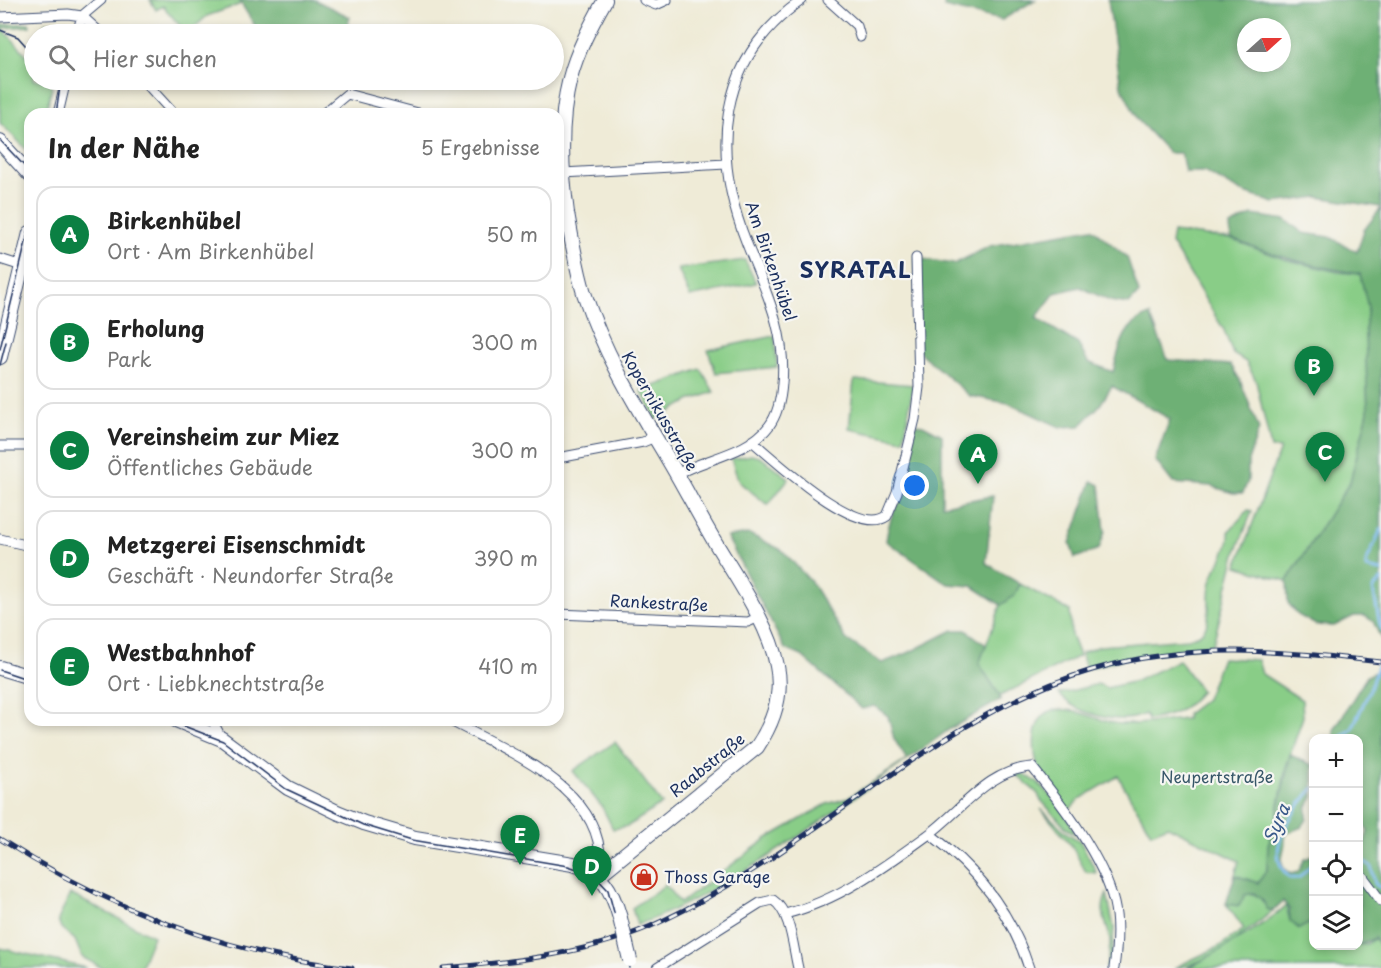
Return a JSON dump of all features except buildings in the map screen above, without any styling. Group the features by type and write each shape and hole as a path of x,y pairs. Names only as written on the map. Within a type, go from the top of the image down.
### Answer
{"street":[{"path":"80,24 82,16 101,0"},
{"name":"Kopernikusstraße","path":"564,119 570,77 588,31 605,0"},
{"path":"644,0 656,5 667,0"},
{"name":"Am Birkenhübel","path":"677,474 752,441 768,427 777,410 784,350 773,308 746,242 726,164 726,124 731,95 739,75 760,39 787,10 802,0"},
{"path":"828,0 857,26 860,37"},
{"path":"0,17 68,14 82,16 91,24"},
{"path":"59,108 64,90"},
{"path":"152,90 169,108"},
{"path":"330,108 347,94 400,108"},
{"path":"0,142 24,168"},
{"path":"564,173 726,164"},
{"name":"Kopernikusstraße","path":"564,180 575,259 584,294 604,347 630,397 677,474 757,618"},
{"path":"0,357 24,258"},
{"path":"752,441 824,498 852,516 874,520 887,516 897,492 916,408 919,332 916,258"},
{"path":"0,259 22,266"},
{"path":"564,457 643,442 655,437"},
{"path":"0,446 24,446"},
{"path":"0,539 24,545"},
{"name":"Rankestraße","path":"564,614 748,622 757,618"},
{"name":"Raabstraße","path":"599,875 690,799 738,764 757,747 765,735 777,701 778,668 767,636 757,618"},
{"path":"0,668 24,675"},
{"path":"191,726 222,739 288,788 364,823 415,838 573,864 599,875 610,888 616,904 631,964"},
{"path":"215,726 222,739"},
{"path":"460,726 543,772 566,789 587,815 594,831 601,852 599,875"},
{"path":"785,914 829,899 930,834 999,775 1013,768 1032,767 1082,837 1106,879 1116,921 1114,968"},
{"path":"930,834 974,872 995,897 1015,931 1029,968"},
{"path":"1363,876 1381,901"},
{"path":"657,968 760,903 773,900 781,905 785,914 798,968"}],"green space":[{"path":"150,0 239,0 241,4 207,16 198,24 178,24 163,6 156,10"},
{"path":"239,0 315,0 350,17 348,24 254,24"},
{"path":"945,0 1035,0 1002,20 944,7"},
{"path":"1108,0 1381,0 1381,207 1318,197 1274,203 1242,192 1204,172 1185,172 1181,153 1169,153 1138,120 1121,86"},
{"path":"67,21 67,24 45,24"},
{"path":"29,23 24,24 24,26 2,28 24,52 24,90 51,90 47,108 24,108 24,147 0,123 0,25"},
{"path":"1381,208 1381,639 1373,621 1365,616 1354,616 1334,626 1316,625 1298,615 1288,603 1287,581 1350,482 1368,412 1365,331 1368,307 1360,274 1263,251 1231,239 1230,226 1252,215 1286,220 1303,233 1330,237 1357,252 1364,230"},
{"path":"1092,228 1127,257 1139,293 1129,304 1110,301 1080,287 1055,293 1036,318 1078,344 1088,362 1113,372 1120,346 1128,330 1150,315 1168,360 1231,365 1240,380 1259,429 1248,461 1248,481 1243,493 1233,493 1211,486 1173,483 1155,460 1170,419 1112,386 1100,405 1080,426 1060,427 1008,403 970,396 919,352 916,258 954,264 990,246"},
{"path":"1173,232 1231,239 1284,259 1338,272 1360,274 1368,307 1365,331 1368,412 1350,482 1287,581 1237,566 1280,449 1271,448 1256,381 1246,362 1233,354 1224,330 1171,243"},
{"path":"745,260 756,283 690,297 678,269"},
{"path":"775,336 777,367 716,373 708,350"},
{"path":"701,369 714,392 689,401 657,419 641,391"},
{"path":"854,380 913,385 904,440 849,429"},
{"path":"916,424 923,425 942,435 942,505 993,496 986,563 1020,584 1014,596 1001,605 972,586 948,584 886,541 893,512 912,490 915,478 904,469"},
{"path":"751,455 760,457 789,478 768,505 739,482 731,459"},
{"path":"1092,481 1100,485 1105,531 1099,549 1075,558 1070,543"},
{"path":"1248,510 1252,511 1237,550 1213,644 1131,657 1086,669 1081,653 1100,646 1188,639 1203,631 1209,614 1210,585 1226,549 1229,531"},
{"path":"749,534 782,550 812,583 846,639 882,663 908,653 953,630 966,630 986,645 979,664 1000,696 1000,700 950,729 907,760 894,739 888,716 874,706 862,709 802,656 785,649 727,537"},
{"path":"1020,584 1070,611 1071,635 1079,656 1000,696 979,664 1001,605 1014,596"},
{"name":"Neupertstraße","path":"1222,658 1258,660 1262,674 1302,700 1303,717 1286,767 1276,820 1268,845 1267,869 1258,884 1235,875 1239,861 1168,826 1151,833 1118,776 1080,799 1068,811 1044,778 1035,757 1035,737 1040,720 1046,713 1054,710 1071,710 1122,724 1186,719 1187,714 1206,699"},
{"path":"1179,660 1201,691 1178,712 1165,716 1148,720 1145,714 1124,719 1099,716 1076,707 1059,694 1098,684 1107,688 1136,681"},
{"path":"1381,672 1381,948 1375,938 1363,943 1363,846 1368,831 1363,823 1363,734 1334,734 1334,730 1367,676"},
{"path":"615,742 662,804 628,826 613,829 602,807 573,771"},
{"path":"1290,755 1309,763 1307,819 1302,827 1287,833 1282,859 1284,869 1291,874 1298,872 1304,860 1309,857 1309,924 1299,929 1290,921 1289,909 1283,901 1273,911 1267,909 1263,901 1254,893 1245,895 1239,906 1226,904 1235,875 1258,883 1267,869 1268,845 1276,820"},
{"path":"907,760 810,829 743,872 673,910 637,925 632,908 665,885 680,903 768,838 827,804 848,798"},
{"path":"1013,771 1024,774 1051,795 1076,834 1067,829 1038,794"},
{"path":"1041,809 1068,834 1080,841 1097,873 1086,872 1071,845"},
{"path":"1249,893 1258,897 1267,909 1273,911 1212,955 1198,962 1174,968 1218,947 1244,929 1226,904 1239,906 1244,895"},
{"path":"70,894 153,936 140,968 102,968 82,957 75,940 61,928 58,920"},
{"path":"1107,894 1114,928 1111,968 1106,968 1110,943 1103,906"},
{"path":"1286,905 1290,921 1309,924 1309,950 1363,950 1363,945 1375,938 1381,948 1381,968 1187,968 1256,928"},
{"path":"0,948 87,968 0,968"}],"waterway":[{"name":"Syra","path":"1381,529 1366,563 1366,568 1381,571"},
{"name":"Syra","path":"1381,580 1373,589 1381,630"},
{"name":"Syra","path":"1345,734 1352,729 1370,689 1381,654"},
{"name":"Syra","path":"1309,794 1283,832 1278,856 1282,868 1290,878 1299,878 1309,867"},
{"name":"Syra","path":"1363,861 1371,866 1375,884 1381,888"}],"tram line":[{"path":"0,30 18,37 24,44"},
{"path":"57,108 60,90"},
{"path":"0,140 24,166"},
{"path":"0,349 24,250"},
{"path":"0,365 6,342"},
{"path":"0,670 24,678"},
{"path":"184,726 223,741 286,789 363,825 412,840 568,866 593,874 608,890 629,968"}],"railway":[{"path":"443,968 499,963 583,948 610,941 662,921 717,892 770,859 925,752 978,720 1033,692 1092,670 1164,655 1236,651 1381,662"},
{"path":"0,839 83,886 168,924 258,952 352,968"}],"place":[{"name":"Erholung","path":"1314,396"},
{"name":"Vereinsheim zur Miez","path":"1325,482"},
{"name":"Birkenhübel","path":"978,484"},
{"name":"Westbahnhof","path":"520,865"},
{"name":"Thoss Garage","path":"644,877"},
{"name":"Metzgerei Eisenschmidt","path":"592,896"}],"district":[{"name":"SYRATAL","path":"856,270"}]}
